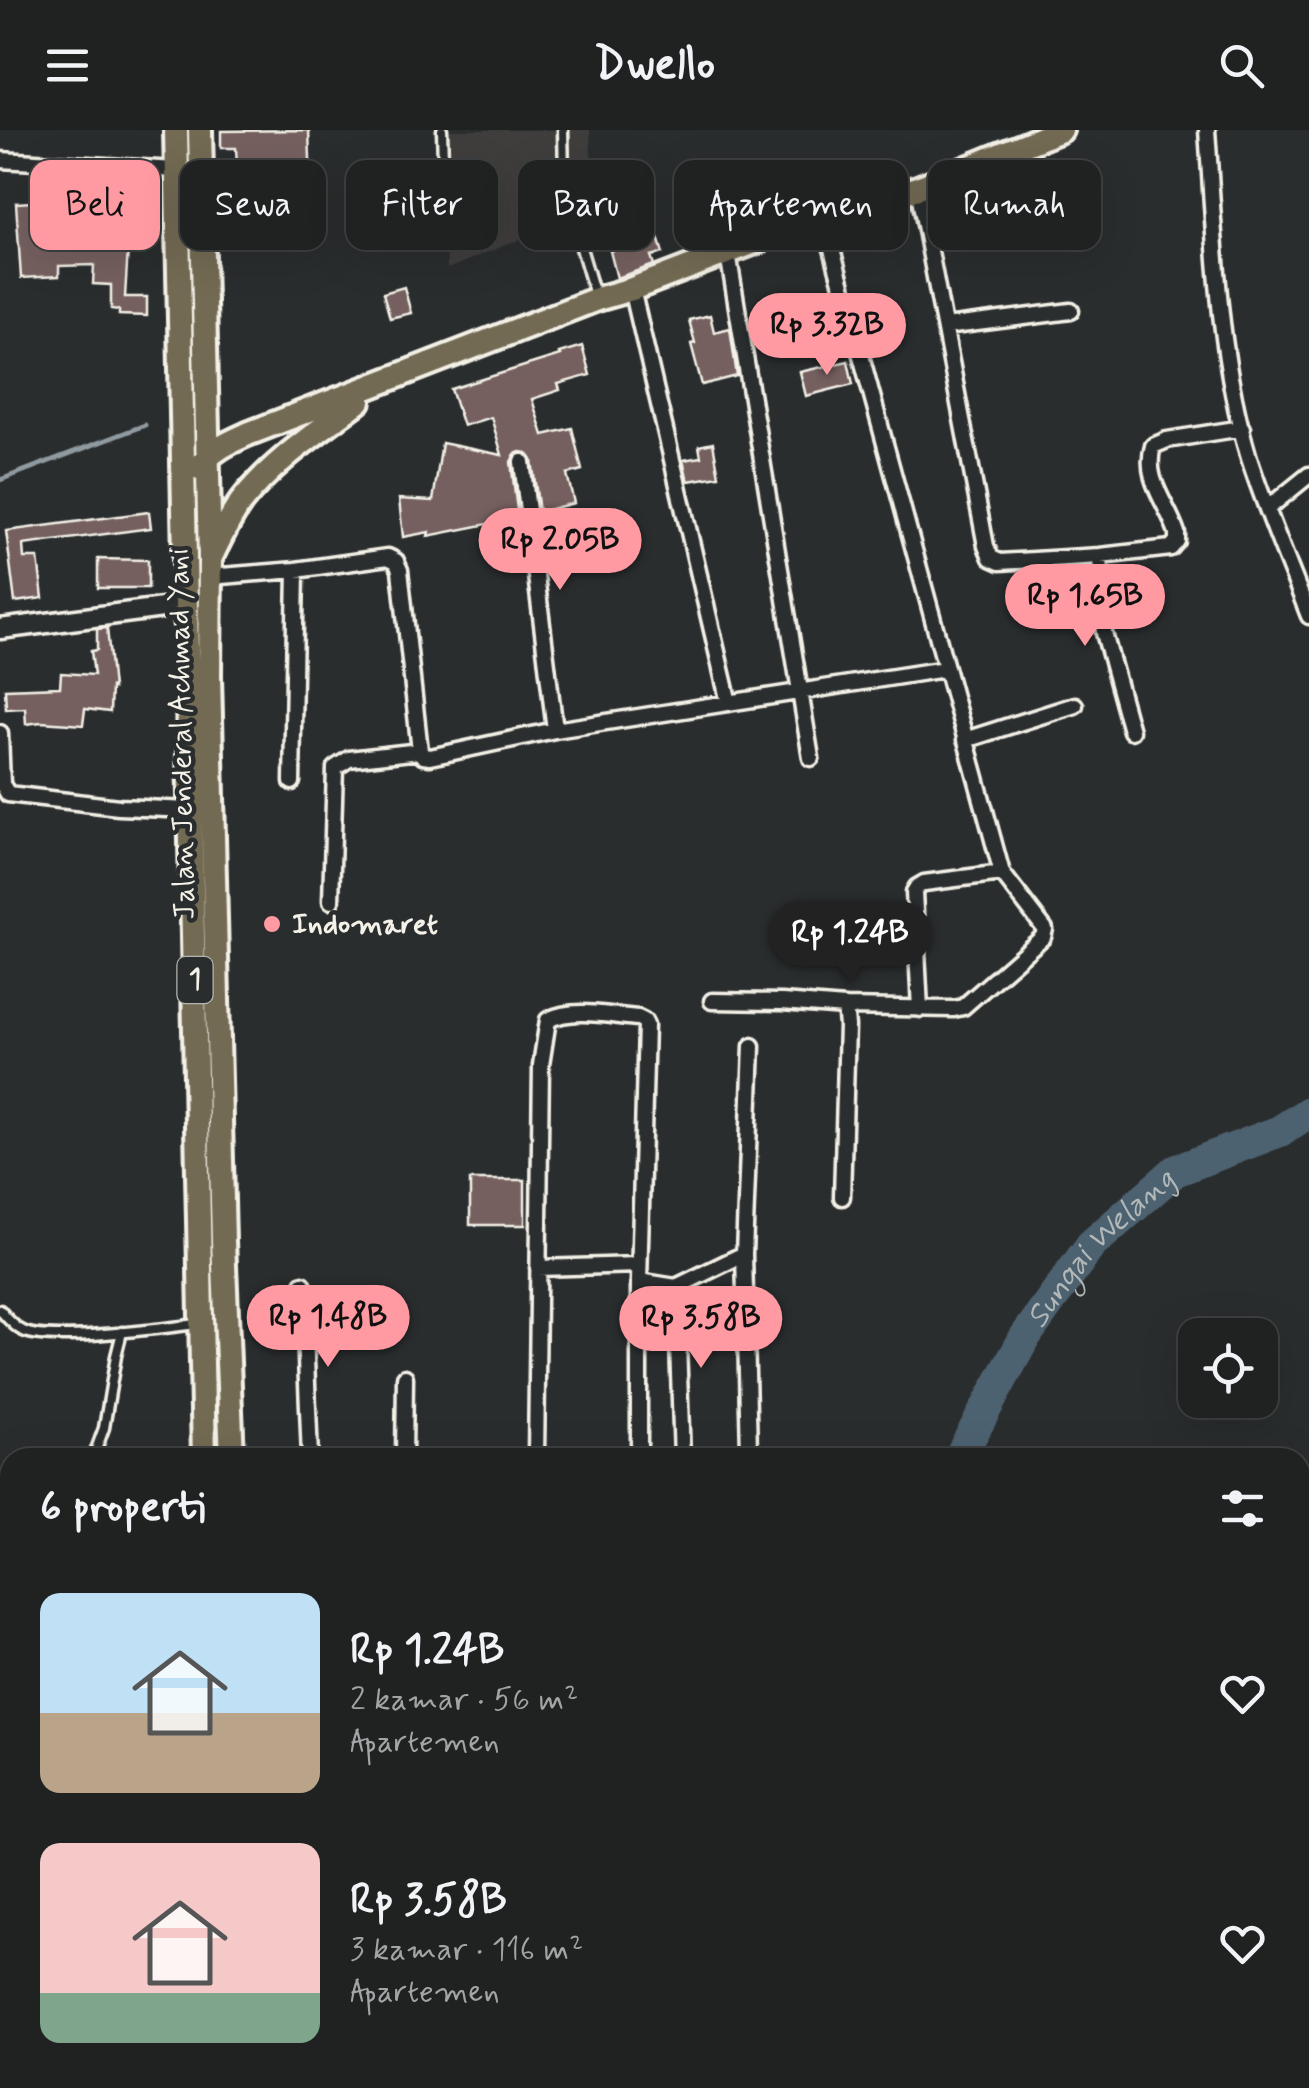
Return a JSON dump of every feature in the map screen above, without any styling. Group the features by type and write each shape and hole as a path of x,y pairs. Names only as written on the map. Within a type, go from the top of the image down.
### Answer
{"highway":[{"name":"Jalan Jenderal Achmad Yani","path":"176,130 204,1448"},
{"name":"Jalan Jenderal Achmad Yani","path":"200,130 210,734 232,1448"},
{"path":"908,191 1061,130"},
{"path":"184,503 194,475 206,458 250,433 597,299 736,250"},
{"path":"209,568 223,531 242,502 279,462 381,383"}],"street":[{"path":"1207,130 1222,332 1242,428 1309,616"},
{"path":"0,160 177,170"},
{"path":"918,188 991,558 1000,562 1171,548 1177,533 1152,479 1153,446 1166,440 1242,428"},
{"path":"712,1002 954,1009 963,1007 1045,934 1043,924 1002,874 831,250"},
{"path":"728,253 811,758"},
{"path":"632,289 730,703"},
{"path":"944,326 1071,311"},
{"path":"522,462 555,730"},
{"path":"1268,508 1309,475"},
{"path":"1100,556 1104,633 1130,731"},
{"path":"209,568 296,570 388,557 396,560 423,756 555,730 945,669"},
{"path":"292,782 296,570"},
{"path":"0,629 186,604"},
{"path":"966,740 1075,706"},
{"path":"0,733 2,784 8,794 119,807 192,810"},
{"path":"331,901 335,768 349,759 420,751"},
{"path":"920,1009 914,892 917,887 1002,874"},
{"path":"842,1197 845,1008"},
{"path":"536,1448 541,1065 547,1022 556,1016 574,1014 638,1018 646,1025 639,1273 640,1448"},
{"path":"749,1448 744,1254 752,1046"},
{"path":"538,1268 639,1273 676,1287 744,1254"},
{"path":"303,1284 310,1448"},
{"path":"676,1287 682,1448"},
{"path":"404,1448 405,1377"}],"lane":[{"path":"442,130 443,160"},
{"path":"563,130 564,174 573,221 597,299"},
{"path":"0,1310 25,1333 50,1336 226,1322"},
{"path":"96,1448 104,1428 122,1332"}],"shaded area":[{"path":"442,130 590,130 591,160 518,160 518,240 498,248 498,160 443,160"},
{"path":"446,250 493,250 447,269"}],"building":[{"path":"309,130 310,160 237,160 236,148 221,148 221,131"},
{"path":"30,202 30,250 128,250 125,297 147,297 147,316 119,315 119,310 111,309 111,285 93,284 94,265 59,266 59,276 21,278 16,203"},
{"path":"654,232 663,253 651,256 654,265 617,278 610,251 654,250"},
{"path":"404,287 411,313 390,318 383,293"},
{"path":"710,315 714,332 730,328 737,376 702,385 689,320"},
{"path":"582,346 590,375 558,384 560,390 532,399 543,435 572,428 582,470 567,474 574,503 539,512 532,460 527,453 520,452 511,462 518,518 428,536 429,532 403,537 399,499 433,501 442,443 502,455 491,417 463,426 451,389"},
{"path":"848,361 853,384 806,396 800,372"},
{"path":"713,443 719,476 688,481 683,460 701,457 699,446"},
{"path":"149,512 151,528 23,545 24,558 38,558 43,598 15,602 6,531"},
{"path":"98,559 148,560 148,588 98,588"},
{"path":"107,628 113,688 110,712 85,709 83,725 26,724 25,708 6,709 5,689 60,687 61,673 94,675 91,651 97,650 97,629"},
{"path":"470,1180 525,1180 525,1225 470,1225"}],"waterway":[{"path":"0,480 145,425"},
{"name":"Sungai Welang","path":"964,1448 1025,1337 1091,1245 1175,1171 1280,1131 1309,1112"}],"place":[{"name":"Indomaret","path":"272,924"}]}
